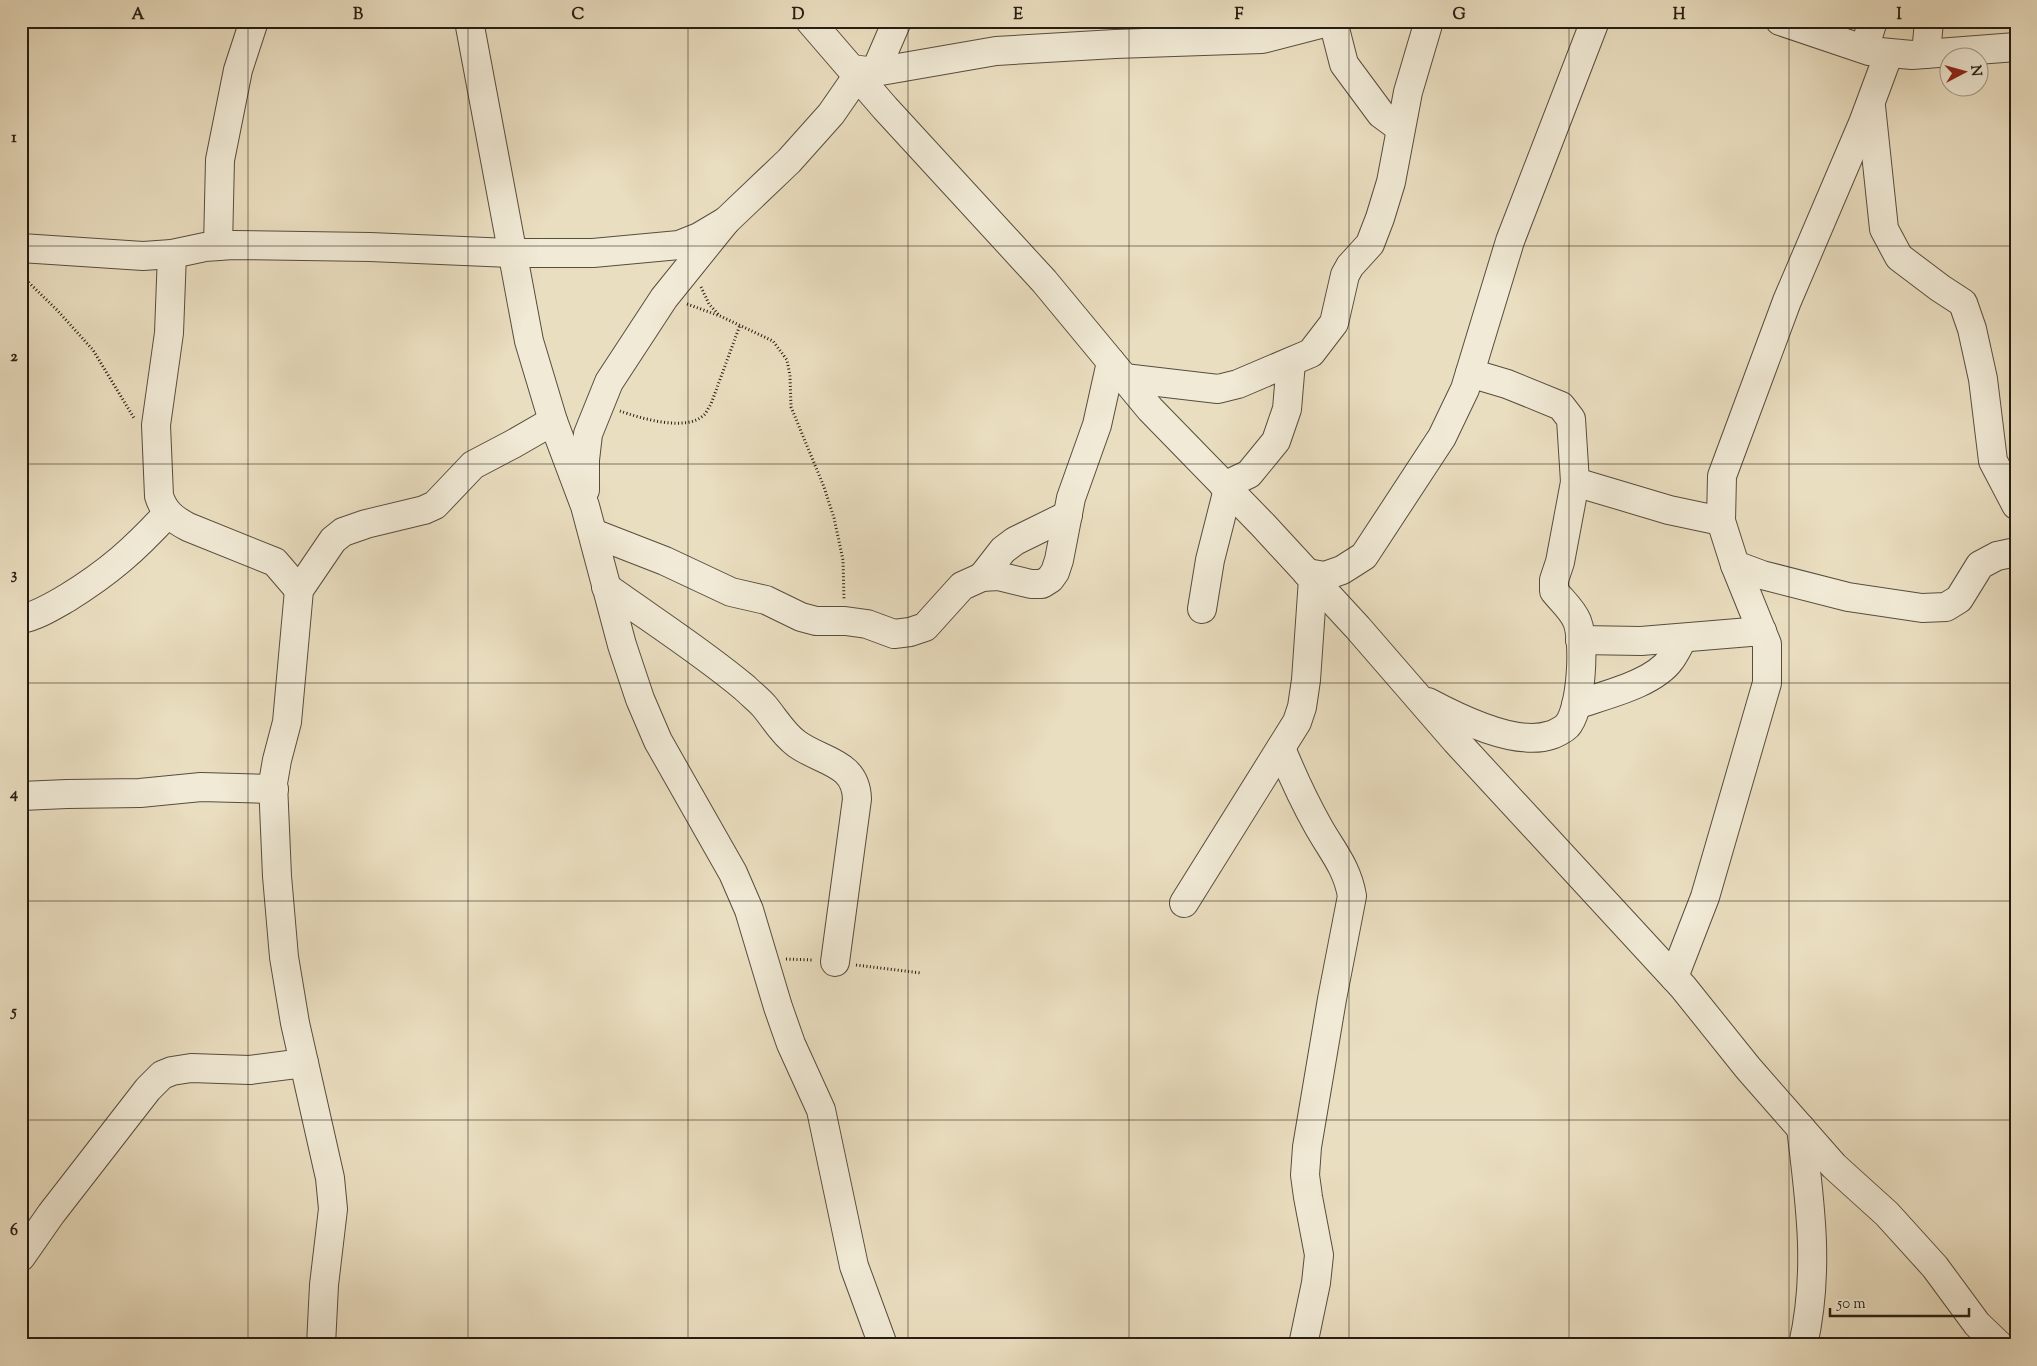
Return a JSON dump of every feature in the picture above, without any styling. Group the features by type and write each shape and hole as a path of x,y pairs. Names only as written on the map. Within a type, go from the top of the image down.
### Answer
{"street":[{"path":"218,246 220,160 238,70 254,21"},
{"path":"469,21 529,341 553,420 585,506 622,645 637,690 658,741 733,873 749,910 785,1025 821,1110 854,1266 883,1345"},
{"path":"475,54 479,21"},
{"path":"810,21 862,72 885,108 1044,281 1150,409 1358,628 1469,755 1674,977 1748,1068 1834,1166 1887,1214 1935,1267 1977,1324 1999,1345"},
{"path":"585,506 585,460 588,434 609,382 666,295 726,221 789,161 831,114 897,21"},
{"path":"862,72 996,51 1115,44 1262,39 1333,21 1344,64 1381,114 1400,128"},
{"path":"1118,370 1218,389 1238,384 1310,353 1334,323 1345,275 1350,266 1370,244 1380,218 1391,182 1408,92 1429,21"},
{"path":"1310,576 1325,576 1342,570 1364,556 1442,437 1465,389 1510,241 1595,21"},
{"path":"1780,21 1877,51 1912,55 2016,47"},
{"path":"1873,21 1877,51 1871,102 1884,229 1899,257 1962,303 1972,329 1983,379 1993,461 2016,505"},
{"path":"1926,54 1929,21"},
{"path":"1674,977 1705,897 1766,683 1767,644 1735,565 1721,522 1722,476 1742,420 1773,345 1787,301 1871,102"},
{"path":"21,248 142,256 172,254 218,246 370,247 512,253 593,253 679,245 699,237 726,221"},
{"path":"172,254 169,333 156,425 159,496 162,505 175,520 188,527 275,562 298,590"},
{"path":"1202,609 1210,560 1226,487 1249,474 1276,441 1287,409 1291,362"},
{"path":"593,533 665,561 731,592 766,600 802,617 816,621 845,621 867,624 894,634 910,632 925,627 962,586 982,577 998,576 1031,584 1042,584 1050,579 1057,566 1071,498 1118,370"},
{"path":"1418,697 1454,716 1523,738 1550,736 1567,726 1576,706 1581,673 1580,640 1577,621 1554,591 1554,580 1560,562 1575,482 1571,419 1561,406 1507,384 1470,373"},
{"path":"321,1345 324,1285 333,1210 330,1178 294,1023 284,957 277,876 274,789 277,760 287,722 298,590 333,540 344,532 366,524 424,510 435,505 473,465 553,420"},
{"path":"1575,482 1669,510 1721,522"},
{"path":"21,619 51,607 97,579 141,543 168,513"},
{"path":"982,577 1003,550 1015,541 1068,515"},
{"path":"1735,565 1762,575 1848,597 1922,608 1946,607 1959,599 1980,565 1997,556 2016,552"},
{"path":"1184,903 1297,722 1302,707 1310,576"},
{"path":"606,587 702,655 742,686 763,704 796,743 846,770 853,778 857,787 857,799 835,962"},
{"path":"1580,640 1641,641 1762,631"},
{"path":"1576,706 1632,685 1654,674 1670,660 1683,638"},
{"path":"1281,748 1300,793 1326,839 1339,857 1350,880 1352,896 1306,1147 1308,1197 1319,1255 1316,1283 1303,1345"},
{"path":"21,796 140,793 202,787 274,789"},
{"path":"21,1257 51,1214 148,1090 162,1075 172,1071 191,1068 250,1070 304,1063"},
{"path":"1801,1128 1812,1224 1813,1271 1803,1345"}],"path":[{"path":"692,263 709,304 720,316"},
{"path":"21,275 57,310 93,350 138,424"},
{"path":"666,295 687,305 720,316 773,341 787,360 790,376 791,407 824,487 834,518 843,560 845,621"},
{"path":"601,402 643,419 682,422 696,420 705,414 711,404 740,325"}]}
